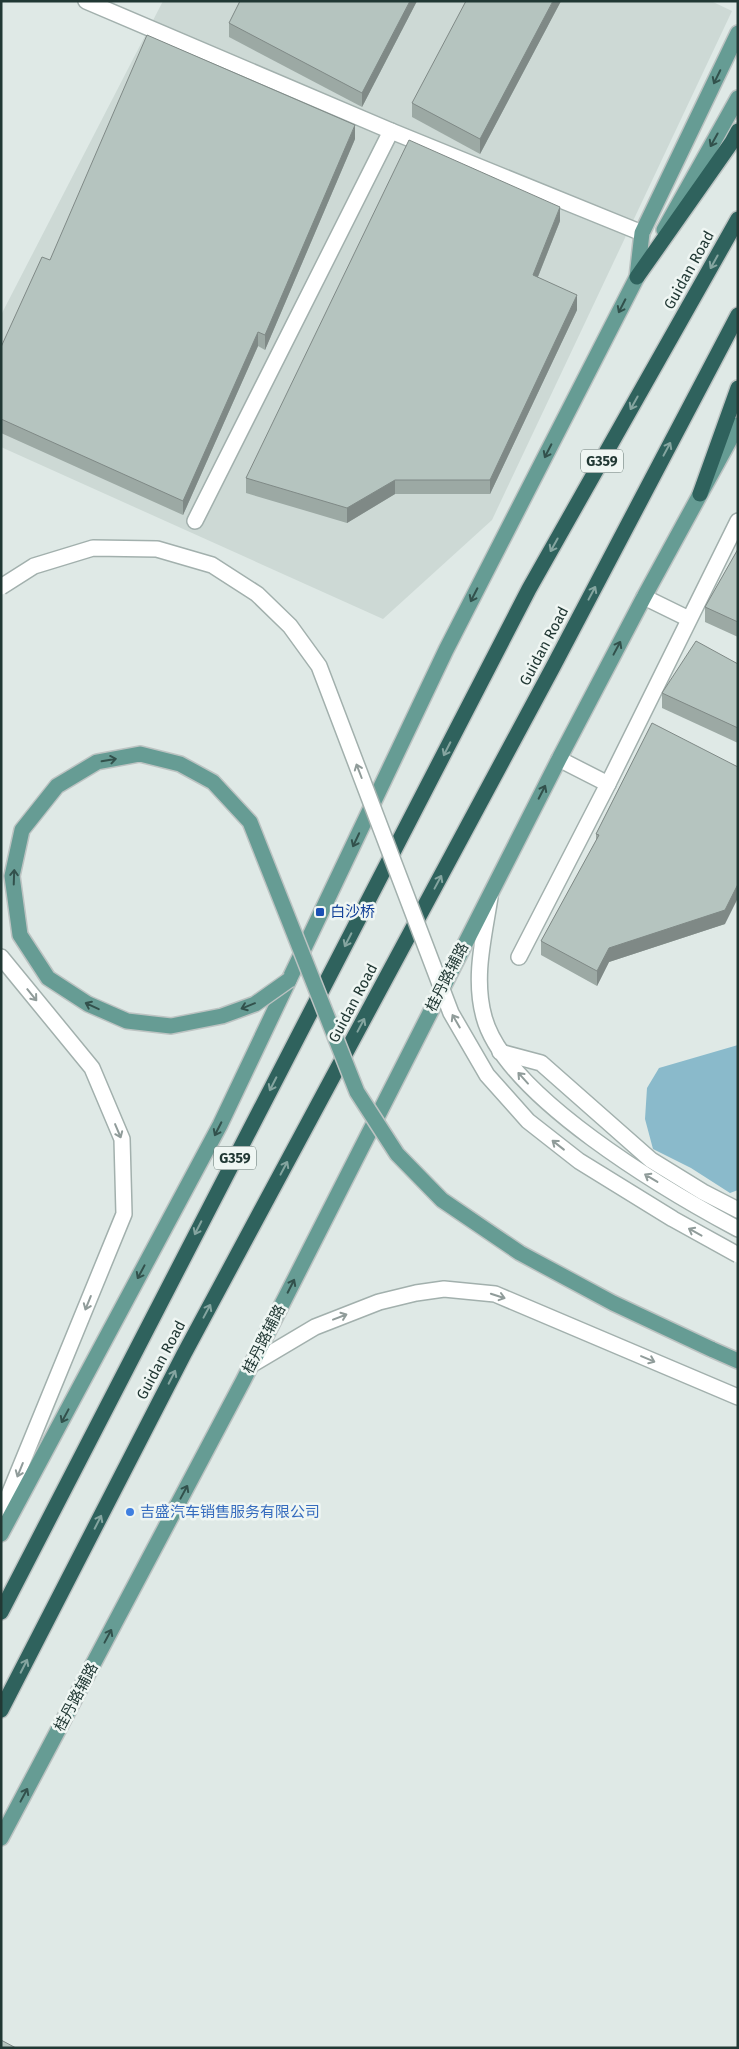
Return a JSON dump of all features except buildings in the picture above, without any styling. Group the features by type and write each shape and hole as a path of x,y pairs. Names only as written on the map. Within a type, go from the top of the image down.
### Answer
{"highway":[{"path":"637,277 738,131"},
{"name":"Guidan Road","path":"1,1612 529,589 738,219"},
{"name":"Guidan Road","path":"1,1710 184,1354 548,676 738,315"},
{"path":"700,494 738,388"}],"main road":[{"path":"637,277 642,233 738,33"},
{"path":"1,1534 220,1126 429,685 637,277 738,98"},
{"name":"桂丹路辅路","path":"1,1838 251,1365 519,835 644,597 738,426"},
{"path":"289,980 255,1004 222,1016 171,1026 127,1021 88,1004 48,978 20,935 12,876 22,830 57,786 97,762 140,754 180,764 214,782 250,822 357,1092 397,1154 442,1200 520,1253 613,1304 738,1361"}],"street":[{"path":"86,1 390,131 642,233"},
{"path":"195,522 390,131"},
{"path":"519,957 608,784 738,521"},
{"path":"1,587 34,566 93,548 157,550 212,565 257,594 290,626 319,666 451,1013 487,1075 528,1121 579,1161 673,1219 738,1255"},
{"path":"644,597 689,619"},
{"path":"559,759 608,784"},
{"path":"491,890 478,978 484,1017 500,1052 536,1092 616,1157 738,1229"},
{"path":"1,957 92,1068 122,1139 124,1214 1,1514"},
{"path":"500,1052 541,1062 651,1160 702,1192 738,1210"},
{"path":"251,1365 315,1327 379,1302 416,1293 444,1289 494,1294 738,1397"}],"shaded area":[{"path":"163,1 711,1 732,11 492,520 383,619 1,447 1,315"}],"water":[{"path":"738,1045 738,1190 730,1193 691,1168 653,1149 645,1119 647,1088 659,1068"}],"place":[{"name":"白沙桥","path":"320,912"},
{"name":"吉盛汽车销售服务有限公司","path":"130,1512"}]}
